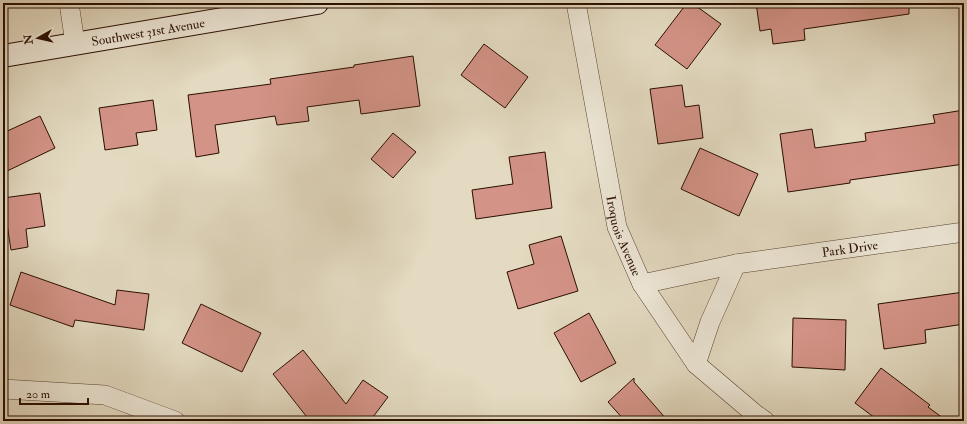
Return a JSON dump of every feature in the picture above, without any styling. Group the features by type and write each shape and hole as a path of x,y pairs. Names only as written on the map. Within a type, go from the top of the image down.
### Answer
{"main road":[{"name":"Southwest 31st Avenue","path":"3,56 317,3"}],"street":[{"path":"69,3 75,43"},
{"name":"Iroquois Avenue","path":"576,3 617,227 642,284 696,364 765,421"},
{"name":"Park Drive","path":"642,284 736,264 964,232"},
{"path":"696,364 710,322 736,264"},
{"path":"3,389 105,395 175,421"}],"building":[{"path":"687,3 692,3 721,24 687,69 655,45"},
{"path":"756,3 909,3 909,14 804,29 805,40 773,44 771,29 760,31"},
{"path":"484,44 528,77 505,108 461,75"},
{"path":"413,56 420,106 361,114 359,100 307,107 309,121 277,125 275,116 215,125 219,153 196,157 188,95 271,84 270,79 354,67 354,65"},
{"path":"682,85 685,107 699,105 703,138 658,144 650,89"},
{"path":"153,100 157,130 136,133 138,145 105,150 99,108"},
{"path":"964,110 964,164 850,180 850,183 788,192 780,134 812,129 815,148 866,141 865,133 935,123 933,115"},
{"path":"40,116 55,148 3,173 3,133"},
{"path":"393,133 416,152 393,178 371,159"},
{"path":"700,148 758,174 739,216 681,189"},
{"path":"545,152 552,208 476,219 472,190 513,184 509,157"},
{"path":"40,193 45,226 26,229 28,247 11,250 3,198"},
{"path":"561,236 578,291 518,309 507,272 534,264 529,245"},
{"path":"21,272 115,305 117,290 149,294 144,330 75,320 73,327 10,305"},
{"path":"964,292 964,324 925,330 926,343 884,349 878,304"},
{"path":"201,304 261,333 242,372 182,343"},
{"path":"589,313 616,363 581,382 554,333"},
{"path":"793,318 846,320 845,370 792,367"},
{"path":"303,350 346,404 363,380 388,397 370,421 310,421 273,374"},
{"path":"881,368 930,405 928,407 947,421 879,421 855,403"},
{"path":"634,378 634,382 668,421 625,421 608,402"}]}
